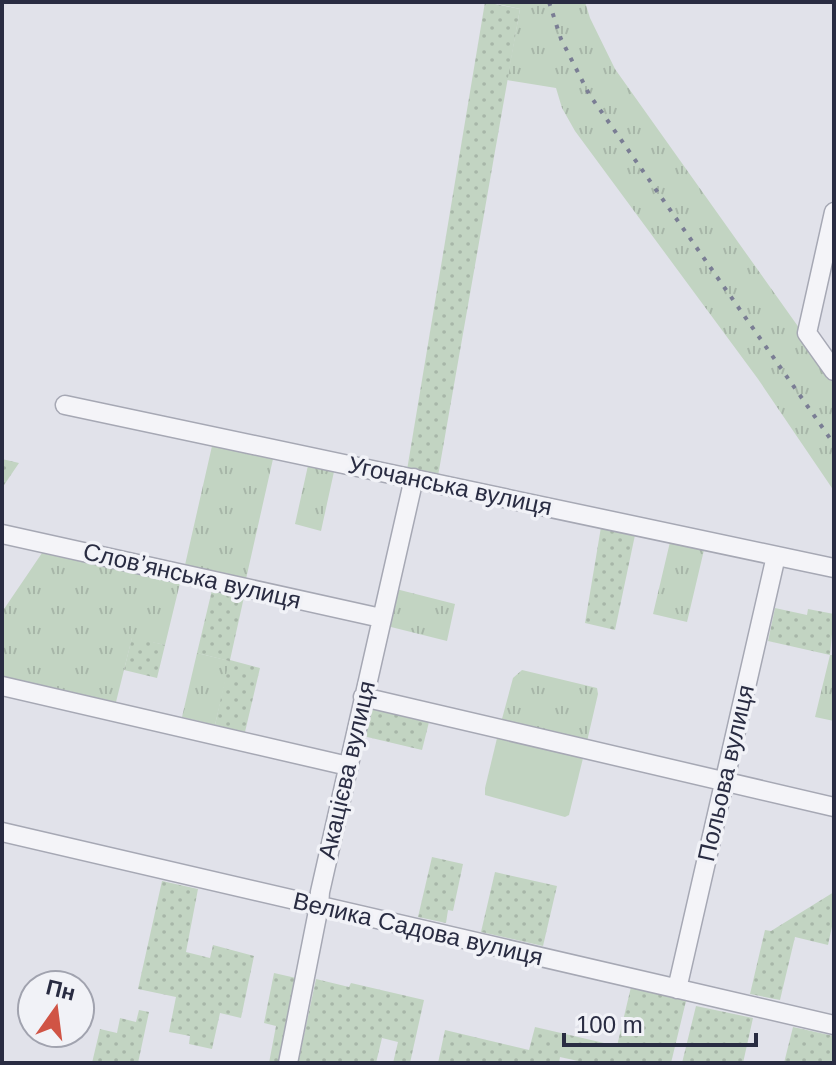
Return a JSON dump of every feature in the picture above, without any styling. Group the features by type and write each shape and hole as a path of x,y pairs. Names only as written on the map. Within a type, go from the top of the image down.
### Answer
{"street":[{"path":"834,212 807,333 834,371"},
{"name":"Угочанська вулиця","path":"65,405 834,568"},
{"name":"Акацієва вулиця","path":"288,1063 320,892 414,478"},
{"name":"Словʼянська вулиця","path":"2,534 381,618"},
{"name":"Польова вулиця","path":"677,989 776,556"},
{"path":"2,686 348,766"},
{"path":"363,697 834,807"},
{"name":"Велика Садова вулиця","path":"2,832 834,1025"}],"green space":[{"path":"485,2 520,9 438,476 407,470"},
{"path":"489,2 585,2 615,69 834,377 834,491 758,379 575,131 562,108 556,88 507,80 520,9"},
{"path":"212,446 273,459 246,579 185,565"},
{"path":"2,459 19,463 2,488"},
{"path":"309,461 335,467 321,531 295,524"},
{"path":"601,527 635,535 615,630 585,623"},
{"path":"670,542 704,550 687,622 653,614"},
{"path":"42,553 180,583 165,645 132,638 116,702 2,676 2,612"},
{"path":"396,589 455,604 447,641 387,626"},
{"path":"212,590 244,597 230,660 260,668 245,732 215,725 229,661 197,653"},
{"path":"775,608 807,615 808,609 834,614 830,655 768,641"},
{"path":"132,637 165,645 157,678 124,670"},
{"path":"197,653 230,661 215,725 182,717"},
{"path":"830,655 834,655 834,721 815,717"},
{"path":"522,670 597,688 585,750 499,730 513,678"},
{"path":"369,707 429,722 422,750 363,736"},
{"path":"499,730 585,750 569,815 565,817 485,795"},
{"path":"432,857 463,864 453,911 448,910 446,923 418,917"},
{"path":"495,872 557,886 543,946 481,932"},
{"path":"162,881 198,889 186,952 210,958 213,945 254,956 241,1018 220,1013 212,1049 189,1044 190,1036 169,1032 176,997 138,989"},
{"path":"834,892 834,917 828,945 795,937 780,1000 750,994 765,930 771,931"},
{"path":"274,973 296,978 280,1063 269,1063 276,1026 264,1023"},
{"path":"316,979 349,987 351,983 424,1000 410,1063 393,1063 398,1042 382,1038 376,1063 298,1063"},
{"path":"631,987 686,1001 671,1063 587,1063 560,1057 559,1063 438,1063 445,1030 529,1050 535,1027 617,1046"},
{"path":"696,1006 753,1018 743,1063 682,1063"},
{"path":"139,1010 149,1012 138,1063 92,1063 100,1029 117,1033 120,1018 136,1022"},
{"path":"793,1027 834,1036 834,1063 784,1063"}],"railway":[{"path":"549,2 561,39 589,94 834,444"}]}
